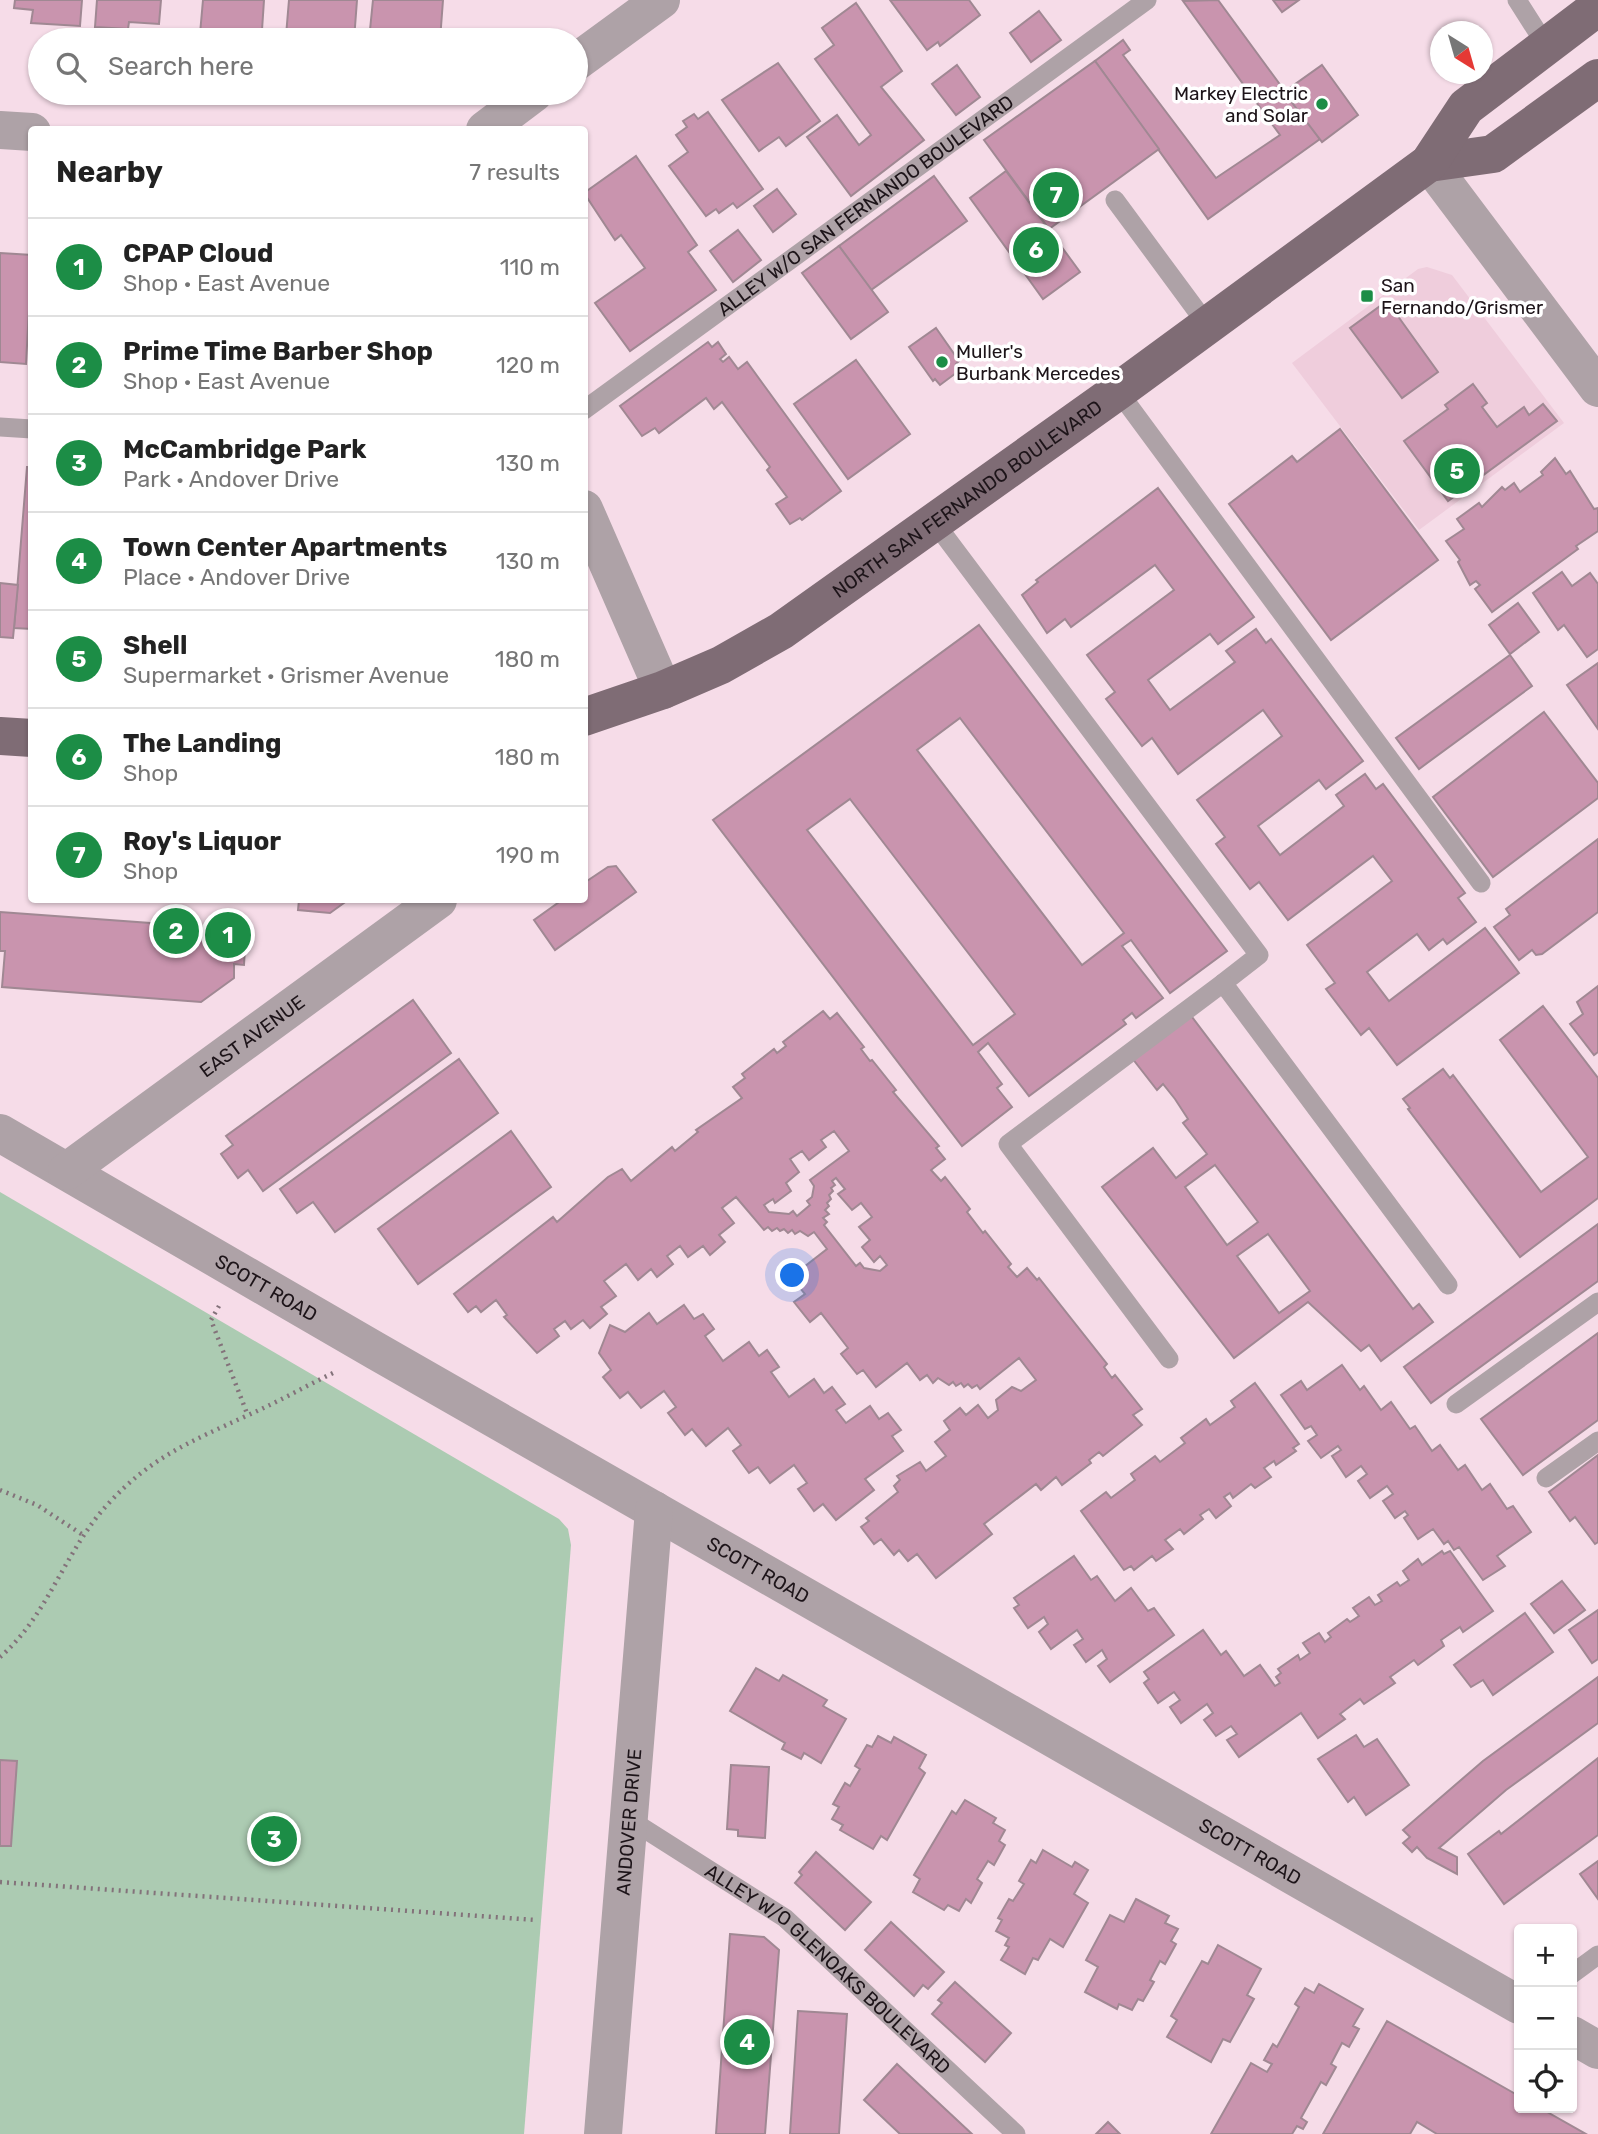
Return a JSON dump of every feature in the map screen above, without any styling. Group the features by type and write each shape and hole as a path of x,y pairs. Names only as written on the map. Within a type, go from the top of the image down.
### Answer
{"main road":[{"name":"NORTH SAN FERNANDO BOULEVARD","path":"588,716 663,690 721,666 781,631 935,523 1429,163 1466,107 1598,6"},
{"name":"NORTH SAN FERNANDO BOULEVARD","path":"1429,163 1493,154 1598,78"},
{"path":"0,736 28,738"}],"street":[{"path":"588,53 661,0"},
{"path":"490,126 518,105"},
{"path":"0,130 28,132"},
{"path":"1429,163 1598,388"},
{"path":"588,518 663,690"},
{"name":"EAST AVENUE","path":"67,1171 434,903"},
{"name":"SCOTT ROAD","path":"0,1133 1514,2002"},
{"name":"ANDOVER DRIVE","path":"603,2134 654,1510"},
{"path":"1577,2038 1598,2050"}],"lane":[{"name":"ALLEY W/O SAN FERNANDO BOULEVARD","path":"588,407 1147,0"},
{"path":"1517,0 1547,47"},
{"path":"1115,200 1208,326"},
{"path":"1118,391 1481,883"},
{"path":"0,427 28,429"},
{"path":"935,523 1259,955 1008,1143 1169,1359"},
{"path":"1223,983 1448,1285"},
{"path":"1456,1404 1598,1302"},
{"path":"1546,1478 1598,1441"},
{"name":"ALLEY W/O GLENOAKS BOULEVARD","path":"629,1818 785,1918 1016,2134"},
{"path":"1577,1970 1598,1955"}],"path":[{"path":"238,1272 211,1320 248,1416"},
{"path":"0,1657 13,1646 56,1585 83,1535 107,1505 134,1479 176,1448 248,1416 376,1351"},
{"path":"0,1490 37,1505 83,1535"},
{"path":"0,1882 536,1920"}],"shaded area":[{"path":"1427,267 1452,275 1564,423 1419,530 1292,363 1418,269"}],"green space":[{"path":"0,1192 559,1519 568,1529 571,1545 524,2134 0,2134"}],"building":[{"path":"15,0 82,0 80,26 31,23 33,10 14,8"},
{"path":"97,0 161,0 159,24 129,22 128,28 95,27"},
{"path":"203,0 264,0 262,28 201,28"},
{"path":"289,0 357,0 355,28 287,28"},
{"path":"373,0 443,0 441,28 370,28"},
{"path":"890,0 969,0 980,15 940,46 938,42 927,50"},
{"path":"1218,0 1320,139 1208,219 1095,61 1123,40 1130,50 1123,55 1216,178 1280,135 1183,1"},
{"path":"1273,0 1299,0 1282,12"},
{"path":"856,3 902,71 881,87 924,140 851,196 807,137 837,115 859,145 871,135 815,59 834,45 822,28"},
{"path":"1039,11 1061,40 1031,62 1010,33"},
{"path":"1095,61 1159,149 1049,229 984,140"},
{"path":"778,63 820,121 786,146 779,137 759,151 722,100"},
{"path":"957,65 980,97 956,115 932,84"},
{"name":"Markey Electric and Solar","path":"1322,65 1358,115 1322,142 1284,92"},
{"path":"708,112 763,189 737,208 733,203 719,213 716,209 706,216 669,166 688,152 676,135 687,127 683,121 694,114 698,119"},
{"path":"636,156 697,245 688,252 716,290 630,351 595,303 645,268 621,235 615,240 588,199 588,190"},
{"path":"1006,171 1080,272 1043,299 970,198"},
{"path":"934,176 967,221 871,290 839,246"},
{"path":"777,189 796,214 773,232 754,206"},
{"path":"738,230 761,260 733,282 710,251"},
{"path":"839,246 888,312 851,339 802,273"},
{"path":"0,253 28,255 26,364 0,362"},
{"path":"1387,301 1438,372 1402,398 1350,328"},
{"path":"936,328 959,361 956,364 960,370 940,385 935,379 933,381 909,347"},
{"path":"708,342 712,347 718,342 726,354 720,359 723,362 729,357 738,369 747,362 841,491 802,520 800,518 790,524 776,504 787,497 767,470 770,467 722,402 714,409 706,398 659,433 655,428 642,436 620,406"},
{"path":"856,360 910,434 848,479 794,404"},
{"path":"1473,384 1487,403 1482,407 1497,427 1524,407 1529,415 1543,404 1557,421 1448,501 1404,441 1448,409 1445,405"},
{"path":"1340,429 1438,560 1331,640 1229,504 1292,456 1297,462"},
{"path":"1555,458 1566,474 1570,471 1594,509 1598,508 1598,531 1576,546 1578,549 1492,612 1475,589 1480,585 1476,581 1470,585 1458,562 1460,560 1446,541 1464,529 1457,519 1479,503 1482,507 1502,487 1505,490 1514,483 1520,492 1543,475 1541,472"},
{"path":"27,467 28,467 28,629 14,628"},
{"path":"1158,488 1254,617 1218,644 1210,634 1148,680 1170,710 1235,662 1226,651 1256,629 1266,643 1271,639 1363,761 1326,789 1319,780 1258,826 1280,855 1344,806 1336,795 1365,774 1376,789 1383,784 1465,893 1458,898 1476,922 1447,944 1443,939 1429,950 1417,934 1367,972 1389,1001 1485,928 1519,973 1397,1065 1369,1028 1361,1035 1326,989 1335,983 1307,945 1392,881 1373,856 1288,920 1259,882 1250,889 1216,844 1225,837 1197,800 1282,736 1263,710 1178,774 1152,738 1142,746 1106,699 1115,692 1087,655 1174,590 1155,565 1071,627 1065,619 1047,633 1022,595 1038,582 1036,580"},
{"path":"1562,572 1572,586 1590,573 1598,584 1598,649 1587,657 1564,625 1558,630 1533,593"},
{"path":"0,583 18,585 13,638 0,637"},
{"path":"1518,603 1539,632 1510,654 1489,625"},
{"path":"979,625 1227,951 1170,993 1131,940 1122,946 1163,998 1136,1018 1132,1013 1123,1020 1126,1024 1029,1096 988,1043 978,1052 1002,1084 997,1088 1012,1107 962,1146 713,820","holes":["960,718 1124,933 1082,965 917,750","850,799 1015,1014 973,1045 807,830"]},
{"path":"1510,655 1532,686 1419,769 1396,738"},
{"path":"1598,663 1598,729 1567,685"},
{"path":"1544,712 1598,783 1598,798 1493,877 1433,797"},
{"path":"1598,839 1598,912 1542,954 1536,955 1532,950 1519,960 1494,927 1510,915 1506,909"},
{"path":"616,866 636,892 555,950 534,920 558,903 588,903 588,880 608,867"},
{"path":"299,903 344,903 330,913 298,910"},
{"path":"0,912 246,930 244,965 234,964 234,978 201,1002 2,987 5,951 0,951"},
{"path":"1598,986 1598,1052 1594,1055 1570,1024 1583,1014 1577,1002"},
{"path":"413,1000 451,1053 263,1191 248,1170 238,1178 221,1154 233,1145 226,1136"},
{"path":"1543,1006 1598,1078 1598,1198 1520,1257 1403,1099 1443,1069 1450,1078 1453,1075 1541,1192 1588,1157 1500,1040"},
{"path":"823,1011 830,1019 837,1013 864,1047 861,1049 870,1061 872,1060 896,1090 893,1092 939,1146 936,1148 945,1159 931,1170 941,1181 945,1177 970,1209 967,1212 1011,1264 1008,1267 1017,1277 1027,1268 1037,1280 1039,1278 1107,1364 1104,1367 1112,1378 1115,1375 1142,1409 1133,1415 1142,1425 1103,1456 1099,1452 1089,1460 1091,1463 1062,1485 1056,1477 1041,1490 1036,1484 984,1524 992,1534 936,1578 917,1554 908,1561 899,1550 894,1555 881,1539 874,1544 861,1527 869,1521 866,1518 898,1492 894,1486 900,1480 897,1476 920,1462 926,1471 946,1456 935,1442 950,1430 944,1421 960,1408 966,1415 978,1405 988,1418 998,1410 996,1400 1012,1387 1021,1391 1036,1380 1019,1358 980,1389 977,1385 972,1388 968,1384 964,1387 961,1383 956,1386 953,1382 949,1385 938,1378 933,1383 927,1375 920,1380 907,1363 876,1387 863,1370 857,1374 841,1354 848,1348 821,1313 810,1322 794,1302 805,1294 791,1277 827,1249 814,1232 808,1236 800,1231 795,1234 792,1230 788,1233 777,1228 772,1231 768,1227 764,1230 736,1197 722,1208 734,1223 719,1235 725,1242 710,1255 703,1246 688,1257 680,1246 667,1256 673,1264 657,1277 651,1269 638,1280 626,1264 604,1281 616,1296 601,1307 607,1314 590,1328 583,1320 571,1329 565,1321 554,1329 559,1336 537,1353 504,1317 507,1315 496,1300 481,1312 476,1306 468,1312 454,1294 553,1217 557,1222 608,1177 622,1169 631,1181 672,1147 675,1151 698,1132 696,1130 742,1098 733,1087 745,1078 742,1074 774,1049 777,1053 786,1046 783,1042","holes":["834,1131 849,1151 810,1180 814,1186 812,1197 807,1201 810,1205 797,1216 793,1211 789,1214 769,1212 764,1205 773,1199 775,1203 791,1191 786,1183 799,1172 790,1159 802,1151 809,1160 826,1147 821,1140","836,1178 845,1189 838,1194 852,1210 861,1203 872,1217 859,1227 870,1240 862,1247 874,1262 880,1256 887,1265 880,1271 864,1268 860,1263 856,1266 824,1225 827,1222 823,1218 829,1214 825,1210 831,1199 829,1195 835,1185 832,1181"]},
{"path":"1189,1013 1413,1309 1419,1304 1433,1322 1381,1361 1369,1345 1361,1351 1308,1302 1234,1358 1102,1187 1153,1148 1176,1178 1207,1154 1183,1123 1188,1119 1175,1099 1163,1084 1157,1090 1132,1058","holes":["1215,1165 1258,1222 1227,1245 1185,1187","1268,1234 1310,1291 1279,1313 1237,1256"]},
{"path":"459,1059 498,1113 335,1232 313,1202 297,1213 280,1189"},
{"path":"511,1131 551,1187 418,1284 378,1229"},
{"path":"1598,1224 1598,1281 1431,1403 1404,1367"},
{"path":"684,1305 694,1319 703,1314 714,1329 705,1336 723,1361 749,1342 759,1356 767,1350 779,1367 771,1372 789,1397 814,1379 824,1393 832,1387 845,1404 836,1410 846,1423 870,1406 879,1419 888,1413 901,1430 892,1436 903,1451 865,1479 874,1490 836,1520 823,1504 814,1511 798,1489 807,1483 794,1465 770,1483 758,1467 749,1473 733,1451 741,1445 728,1428 706,1446 692,1429 685,1435 668,1413 676,1407 664,1391 641,1408 628,1392 620,1398 603,1377 611,1370 599,1353 610,1325 625,1332 649,1313 657,1324"},
{"path":"1598,1333 1598,1420 1523,1475 1481,1419"},
{"path":"1342,1365 1360,1390 1364,1386 1381,1410 1391,1402 1410,1429 1415,1426 1432,1451 1440,1445 1458,1470 1465,1465 1482,1490 1490,1484 1507,1509 1513,1506 1531,1532 1497,1556 1505,1566 1483,1580 1459,1547 1454,1550 1448,1541 1444,1544 1433,1529 1418,1539 1404,1518 1408,1515 1405,1511 1395,1518 1383,1501 1393,1494 1387,1486 1370,1498 1358,1481 1367,1474 1361,1466 1346,1477 1332,1456 1341,1450 1338,1446 1321,1458 1308,1441 1317,1435 1311,1426 1305,1429 1281,1395 1301,1381 1307,1390"},
{"path":"1255,1383 1299,1444 1293,1448 1296,1451 1276,1465 1274,1461 1264,1468 1271,1477 1255,1488 1251,1484 1233,1498 1230,1493 1224,1497 1231,1506 1216,1518 1209,1509 1200,1515 1203,1519 1184,1534 1180,1529 1165,1540 1173,1549 1156,1561 1152,1556 1134,1570 1131,1566 1124,1570 1081,1511 1106,1492 1111,1498 1135,1480 1131,1474 1155,1456 1160,1462 1185,1443 1181,1438 1206,1419 1210,1425 1235,1407 1231,1401"},
{"path":"1598,1455 1598,1542 1595,1544 1575,1517 1570,1521 1549,1492"},
{"path":"1442,1551 1444,1554 1450,1551 1493,1611 1463,1632 1460,1627 1441,1640 1444,1646 1418,1665 1414,1660 1390,1677 1395,1683 1364,1704 1360,1699 1340,1714 1345,1719 1318,1738 1301,1713 1239,1757 1227,1740 1237,1734 1231,1726 1216,1736 1204,1720 1213,1713 1207,1704 1181,1723 1170,1707 1180,1700 1174,1692 1158,1703 1144,1683 1149,1679 1144,1672 1203,1630 1221,1655 1226,1651 1244,1676 1260,1665 1275,1686 1280,1683 1276,1677 1281,1673 1278,1669 1298,1655 1300,1660 1310,1653 1303,1643 1319,1633 1325,1642 1331,1637 1328,1633 1347,1619 1350,1622 1359,1616 1353,1608 1369,1597 1375,1605 1382,1601 1378,1595 1397,1582 1400,1586 1409,1580 1403,1571 1418,1559 1422,1565"},
{"path":"1074,1556 1091,1580 1097,1576 1115,1601 1131,1588 1148,1611 1154,1608 1174,1635 1110,1682 1098,1666 1107,1659 1102,1650 1086,1662 1074,1645 1083,1639 1077,1630 1051,1649 1039,1632 1048,1624 1044,1617 1028,1628 1014,1608 1019,1605 1014,1598"},
{"path":"1562,1581 1585,1610 1554,1633 1531,1604"},
{"path":"1598,1610 1598,1659 1592,1663 1569,1630"},
{"path":"1525,1613 1553,1652 1493,1695 1483,1680 1471,1687 1454,1665"},
{"path":"756,1668 779,1681 783,1675 827,1700 823,1706 846,1719 821,1763 804,1753 801,1759 782,1749 785,1743 730,1711"},
{"path":"1598,1677 1598,1723 1506,1790 1439,1848 1457,1857 1457,1874 1427,1858 1417,1847 1412,1852 1403,1843 1410,1837 1403,1830 1483,1761"},
{"path":"1356,1735 1364,1747 1377,1739 1409,1785 1366,1815 1354,1797 1348,1802 1318,1759"},
{"path":"878,1736 891,1743 894,1737 926,1755 919,1768 925,1773 887,1840 881,1836 873,1849 840,1830 843,1825 832,1819 839,1807 833,1804 845,1783 850,1786 860,1769 855,1766 867,1745 872,1747"},
{"path":"1598,1758 1598,1835 1504,1904 1468,1854 1499,1831 1501,1834"},
{"path":"0,1760 17,1761 11,1846 0,1846"},
{"path":"731,1765 769,1767 765,1838 738,1836 738,1830 727,1829"},
{"path":"965,1800 996,1818 993,1823 1005,1830 999,1841 1005,1845 994,1865 988,1861 977,1879 982,1883 971,1903 966,1899 959,1911 948,1905 944,1910 913,1892 920,1879 914,1875 952,1811 956,1814"},
{"path":"1043,1850 1072,1867 1075,1862 1088,1870 1074,1894 1088,1903 1063,1947 1050,1939 1038,1960 1033,1958 1025,1974 1001,1960 1009,1947 1005,1945 1009,1938 996,1931 1002,1920 998,1918 1009,1899 1013,1901 1024,1884 1019,1881 1031,1860 1036,1863"},
{"path":"816,1852 871,1902 845,1930 795,1883 802,1875 799,1872"},
{"path":"1598,1861 1598,1899 1580,1874"},
{"path":"1136,1899 1169,1916 1165,1923 1178,1929 1171,1941 1176,1944 1165,1964 1160,1961 1150,1980 1154,1982 1143,2001 1138,1999 1132,2010 1119,2004 1117,2009 1085,1992 1098,1967 1086,1960 1110,1915 1124,1922"},
{"path":"891,1922 944,1972 928,1989 923,1985 914,1996 865,1950"},
{"path":"730,1934 764,1937 779,1950 765,2134 716,2134"},
{"path":"1218,1945 1261,1969 1247,1995 1254,1999 1230,2042 1223,2039 1211,2062 1167,2037 1177,2020 1171,2016 1202,1961 1208,1964"},
{"path":"955,1982 1011,2033 985,2062 932,2014 942,2003 938,2000"},
{"path":"1319,1984 1363,2009 1353,2026 1359,2029 1349,2047 1342,2043 1331,2064 1336,2067 1326,2085 1321,2082 1301,2118 1307,2122 1303,2129 1297,2126 1292,2134 1211,2134 1251,2063 1267,2072 1272,2064 1264,2060 1273,2044 1277,2047 1299,2007 1295,2004 1305,1988 1314,1993"},
{"path":"798,2011 847,2014 839,2134 790,2134"},
{"path":"1387,2021 1514,2093 1514,2113 1549,2113 1586,2134 1437,2134 1417,2122 1410,2134 1323,2134"},
{"path":"897,2064 972,2134 900,2134 864,2100"},
{"path":"1108,2122 1120,2134 1096,2134"}],"place":[{"name":"Markey Electric and Solar","path":"1322,104"},
{"name":"Roy's Liquor","path":"1056,195"},
{"name":"The Landing","path":"1036,250"},
{"name":"San Fernando/Grismer","path":"1367,296"},
{"name":"Muller's Burbank Mercedes","path":"942,362"},
{"name":"Shell","path":"1457,471"},
{"name":"Prime Time Barber Shop","path":"176,931"},
{"name":"CPAP Cloud","path":"228,935"},
{"name":"McCambridge Park","path":"274,1839"},
{"name":"Town Center Apartments","path":"747,2042"}]}
